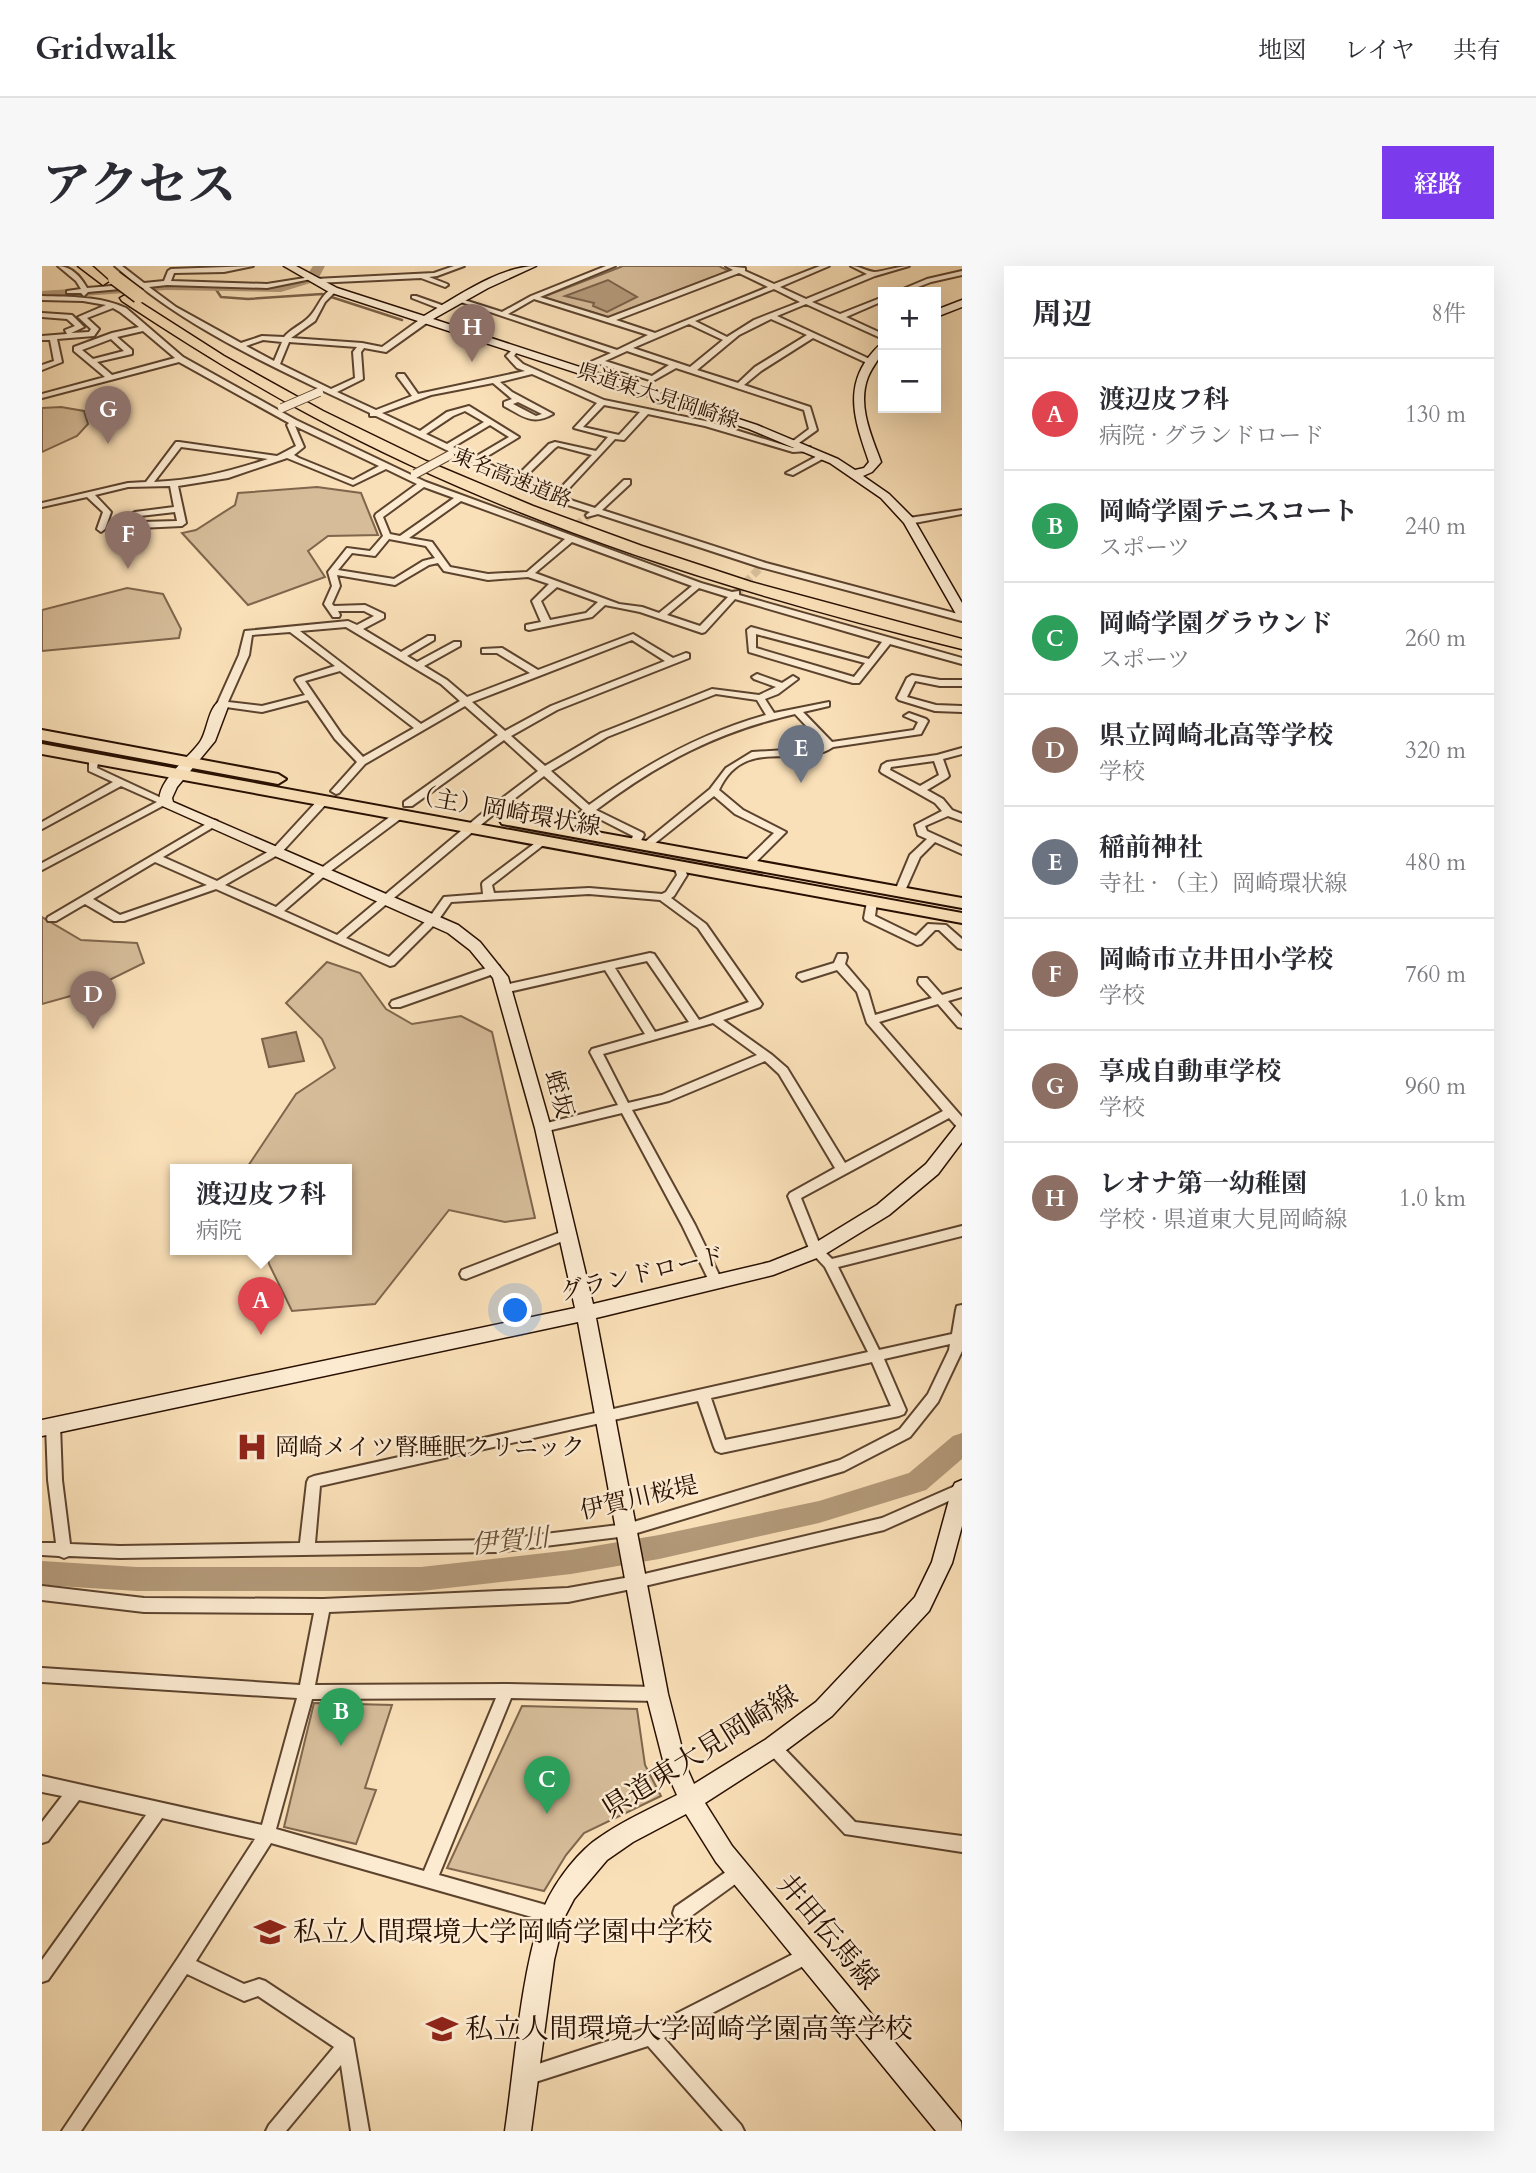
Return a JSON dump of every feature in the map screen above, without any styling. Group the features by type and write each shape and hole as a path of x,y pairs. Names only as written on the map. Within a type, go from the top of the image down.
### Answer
{"highway":[{"name":"東名高速道路","path":"84,266 112,275"},
{"name":"東名高速道路","path":"100,266 210,355 369,440 489,492 707,571 962,644"},
{"name":"東名高速道路","path":"134,295 220,351 274,381 379,435 499,486 715,564 962,634"}],"main road":[{"name":"（主）岡崎環状線","path":"42,735 193,762 330,796"},
{"name":"（主）岡崎環状線","path":"42,748 180,774 330,796 478,822 561,831 962,903"},
{"name":"（主）岡崎環状線","path":"478,822 542,841 962,918"}],"street":[{"path":"61,266 79,280 84,294"},
{"path":"164,266 171,271 225,271 250,266"},
{"name":"県道東大見岡崎線","path":"289,266 333,290 580,370 748,431 796,443 824,456 856,474 885,496 909,521 962,616"},
{"path":"42,336 53,338 90,334 95,329 82,317 167,283 267,286 312,279 417,276 445,273 461,266"},
{"path":"242,345 262,338 362,345 383,350 459,300 531,266"},
{"path":"503,314 533,297 589,272 612,266"},
{"path":"729,266 878,335"},
{"path":"610,320 750,266"},
{"path":"580,370 655,335 826,266"},
{"path":"854,266 873,274"},
{"path":"692,370 729,340 771,316 873,274 907,268"},
{"path":"167,283 171,271"},
{"path":"912,287 929,280 962,273"},
{"path":"112,275 134,295"},
{"path":"417,276 445,285"},
{"path":"921,276 929,280"},
{"path":"370,278 370,281 388,288"},
{"path":"276,365 292,332 312,319 322,301 333,290"},
{"path":"42,292 134,295 173,309 324,391 593,514 761,567 962,616"},
{"path":"42,298 84,294 134,295"},
{"path":"134,295 123,310 180,359 278,410 293,422 384,467 459,498 698,585 887,642 962,661"},
{"path":"414,297 446,308"},
{"path":"533,297 655,335"},
{"path":"459,300 692,370 807,409 813,430 796,443"},
{"path":"840,317 878,301"},
{"path":"941,312 962,303"},
{"path":"42,315 69,317 80,327 75,331 42,336"},
{"path":"771,316 870,361"},
{"path":"690,321 729,340"},
{"path":"111,378 78,349 111,336 142,329"},
{"path":"738,387 758,369 813,335"},
{"path":"92,361 129,352 111,336"},
{"path":"42,369 58,362 53,338"},
{"path":"278,410 359,379 357,352 362,345"},
{"path":"515,349 510,356 530,372 602,402 748,431 793,450 807,449"},
{"path":"856,474 868,470 876,462 857,410 859,391 870,361 880,350"},
{"path":"42,396 180,359"},
{"path":"598,361 653,379 676,365"},
{"path":"373,414 394,402 416,396 530,372"},
{"path":"401,376 416,396"},
{"path":"495,381 518,399"},
{"path":"42,386 59,392"},
{"path":"602,402 578,428 621,438 646,411"},
{"path":"419,435 450,414 466,408 515,437 476,460"},
{"path":"42,505 149,483 173,483 225,476 288,455 300,447 291,425 293,422"},
{"path":"411,476 490,422"},
{"path":"556,498 613,437"},
{"path":"149,483 179,444 278,458"},
{"path":"517,481 552,446 558,444 598,454"},
{"path":"288,455 314,469 333,473 353,483 384,467"},
{"path":"790,473 824,456"},
{"path":"593,514 627,482"},
{"path":"173,483 182,523 139,524 135,514 178,509"},
{"path":"387,536 379,516 423,484"},
{"path":"89,494 107,512 101,529"},
{"path":"403,538 459,498"},
{"path":"909,521 962,512"},
{"path":"387,536 429,544 447,569 488,577 529,575 603,601 702,630 734,594"},
{"path":"332,572 350,550 372,554 387,536"},
{"path":"529,575 566,536"},
{"path":"332,572 394,582 426,563 440,560"},
{"path":"332,572 336,586 327,604 341,625"},
{"path":"547,624 536,601 555,584"},
{"path":"660,617 698,585"},
{"path":"529,627 590,615 603,601"},
{"path":"332,609 365,608 382,616 357,629"},
{"path":"42,867 165,802 170,786 208,741 244,655 248,633 348,624 444,682 589,810 639,835 639,845"},
{"path":"292,629 419,727"},
{"path":"871,662 751,630 752,649 856,681 887,642"},
{"path":"85,900 118,919 218,886 277,850 362,762 466,701 633,636 671,662"},
{"path":"400,656 431,638"},
{"path":"417,666 457,644"},
{"path":"485,651 499,650 537,674"},
{"path":"277,912 403,810 503,736 554,708 686,656"},
{"path":"342,667 300,680 338,737 362,762"},
{"path":"757,677 782,686"},
{"path":"339,939 384,899 544,771 604,735 715,691 760,698 793,678"},
{"path":"962,683 940,683 912,678 902,698 934,708 962,709"},
{"path":"222,704 262,709 311,696"},
{"path":"760,698 772,717"},
{"path":"561,831 654,765 701,742 772,717 826,704"},
{"path":"796,711 830,745"},
{"path":"639,845 714,791 732,766 752,755 821,751 830,745 918,732 923,721 909,716"},
{"path":"962,751 938,758 887,765 885,771 939,801 948,812 962,818"},
{"path":"94,758 92,769 165,802"},
{"path":"920,790 944,776 938,758"},
{"path":"42,826 120,782"},
{"path":"714,791 739,812 781,832 748,864"},
{"name":"蛭坂","path":"165,802 433,920 464,936 495,969 504,989 543,1128 569,1234 607,1416 636,1582"},
{"path":"948,812 920,825 922,833 962,851"},
{"path":"52,919 213,823"},
{"path":"900,891 915,855 934,838"},
{"path":"489,895 487,884 542,841"},
{"path":"155,858 390,962 433,920 448,899 589,891 663,897 670,894 682,875 679,866"},
{"path":"663,897 702,926 757,1004 596,1052 624,1108 665,1176 678,1209 718,1283"},
{"path":"872,902 869,918 917,941 932,926 942,927 962,945"},
{"path":"504,989 650,957 696,1024"},
{"path":"802,977 841,961 862,991 871,1020 951,1112 961,1132"},
{"path":"608,966 652,1036"},
{"path":"396,1004 495,969"},
{"path":"923,981 962,1024"},
{"path":"871,1020 962,993"},
{"path":"715,1018 731,1035 783,1071 842,1169"},
{"path":"543,1128 665,1098 763,1057"},
{"path":"703,1396 722,1447 899,1410 876,1354 830,1264 816,1251 794,1196 951,1112"},
{"name":"グランドロード","path":"48,1427 586,1313 773,1268 816,1251 883,1210 932,1169 961,1132"},
{"path":"830,1264 962,1231"},
{"path":"467,1274 569,1234"},
{"name":"伊賀川桜堤","path":"64,1552 496,1546 627,1530 844,1465 905,1433 933,1398 956,1350 962,1310"},
{"path":"307,1548 314,1482 950,1339"},
{"path":"42,1549 64,1552 48,1427"},
{"path":"42,1593 144,1605 323,1606 568,1595 636,1582 884,1524 962,1489"},
{"name":"県道東大見岡崎線","path":"519,2131 542,1960 553,1915 566,1891 599,1852 625,1834 690,1800 773,1747 824,1709 922,1604 942,1563 962,1489"},
{"name":"井田伝馬線","path":"636,1582 657,1694 676,1768 690,1800 739,1871 952,2131"},
{"path":"71,2131 184,1964 267,1834 306,1692 323,1606"},
{"path":"42,1675 306,1692 506,1691 657,1694"},
{"path":"428,1881 506,1691"},
{"path":"773,1747 851,1829 962,1844"},
{"path":"42,1784 267,1834 553,1915"},
{"path":"42,1835 75,1792"},
{"path":"44,1969 158,1811"},
{"path":"681,1913 739,1871"},
{"path":"525,2076 651,2036 809,1954"},
{"path":"184,1964 244,1993 259,1987 347,2045 359,2131"},
{"path":"651,2036 736,2131"},
{"path":"275,2131 347,2045"},
{"path":"957,2131 962,2127"}],"shaded area":[{"path":"623,266 719,266 729,271 608,317 543,297"},
{"path":"608,280 637,297 607,312 593,306 594,303 565,296"},
{"path":"61,407 84,411 88,424 77,436 42,452 42,408"},
{"path":"317,487 361,493 378,535 328,536 308,551 325,577 248,605 182,533 196,530 235,505 238,493"},
{"path":"127,588 163,594 181,629 179,638 42,651 42,610"},
{"path":"42,917 81,940 137,943 144,963 85,992 42,1004"},
{"path":"327,962 360,973 386,1009 412,1024 461,1016 492,1032 535,1218 505,1222 449,1210 375,1304 292,1311 267,1255 352,1255 352,1164 249,1164 296,1094 335,1068 322,1039 286,1003"},
{"path":"296,1032 304,1061 269,1067 262,1039"},
{"path":"314,1703 392,1705 365,1788 376,1790 356,1844 284,1827"},
{"path":"522,1706 637,1709 645,1765 661,1796 584,1833 566,1855 544,1891 447,1868"}],"waterway":[{"path":"42,295 166,286 281,288 312,278 319,266"},
{"path":"215,288 221,297 248,299 322,294 402,320"},
{"name":"伊賀川","path":"42,1573 137,1579 421,1579 571,1562 659,1547 819,1512 917,1482 962,1444"}],"tunnel":[{"path":"567,533 589,515"},
{"path":"747,581 759,569"},
{"path":"736,593 747,581"}],"place":[{"name":"レオナ第一幼稚園","path":"472,362"},
{"name":"享成自動車学校","path":"108,444"},
{"name":"岡崎市立井田小学校","path":"128,569"},
{"name":"稲前神社","path":"801,783"},
{"name":"県立岡崎北高等学校","path":"93,1029"},
{"name":"渡辺皮フ科","path":"261,1335"},
{"name":"岡崎メイツ腎睡眠クリニック","path":"252,1447"},
{"name":"岡崎学園テニスコート","path":"341,1746"},
{"name":"岡崎学園グラウンド","path":"547,1814"},
{"name":"私立人間環境大学岡崎学園中学校","path":"270,1932"},
{"name":"私立人間環境大学岡崎学園高等学校","path":"442,2029"}]}
